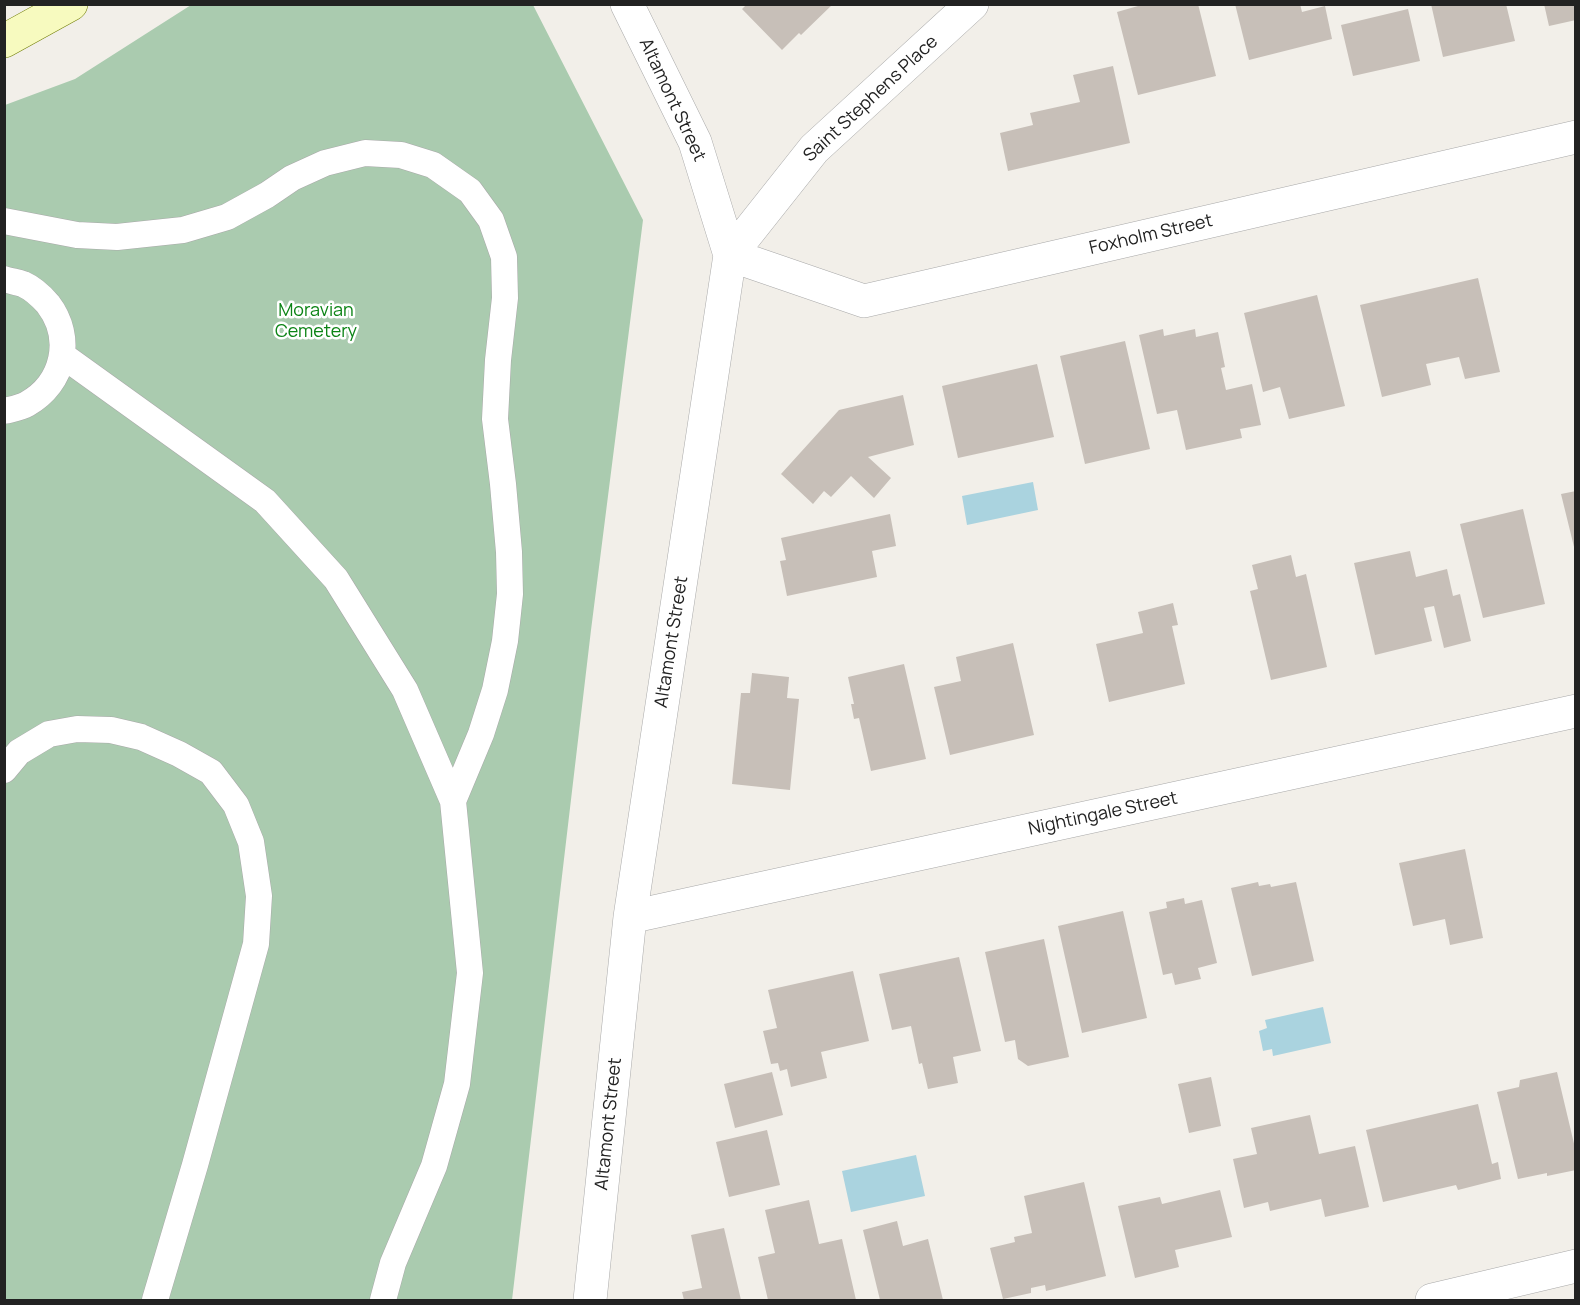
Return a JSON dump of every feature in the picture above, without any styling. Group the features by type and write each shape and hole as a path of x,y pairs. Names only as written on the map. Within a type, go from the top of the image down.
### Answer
{"main road":[{"path":"4,41 70,4"}],"street":[{"name":"Altamont Street","path":"590,1300 630,917 730,255 695,142 627,4"},
{"name":"Saint Stephens Place","path":"730,255 814,149 972,4"},
{"name":"Foxholm Street","path":"730,255 864,301 1575,137"},
{"name":"Nightingale Street","path":"630,917 1575,711"},
{"path":"1432,1300 1575,1266"}],"lane":[{"path":"4,221 77,234 117,237 183,230 227,217 292,178 325,163 365,153 401,155 433,165 470,191 491,220 504,257 505,298 498,360 495,419 509,552 510,594 505,641 495,690 481,734 453,801"},
{"path":"4,279 24,284 42,297 55,313 62,333 62,355 56,375 43,392 26,405 4,411"},
{"path":"62,355 265,501 336,579 405,690 453,801 471,973 457,1084 434,1166 393,1263 383,1300"},
{"path":"4,770 19,752 49,735 77,729 111,730 141,737 211,772 236,805 251,842 258,896 256,944 155,1300"}],"green space":[{"name":"Moravian Cemetery","path":"191,5 533,5 643,220 591,630 512,1300 5,1300 5,105 75,79"}],"water":[{"path":"1033,482 1038,510 967,525 962,496"},
{"path":"1323,1007 1331,1043 1273,1056 1272,1049 1263,1051 1259,1031 1267,1028 1265,1020"},
{"path":"916,1155 925,1196 851,1212 842,1171"}],"building":[{"path":"747,4 833,4 782,50 742,9"},
{"path":"1145,4 1198,4 1216,76 1138,95 1117,12"},
{"path":"1235,4 1300,4 1302,12 1325,6 1332,39 1249,60"},
{"path":"1431,4 1506,4 1515,41 1443,57"},
{"path":"1544,4 1576,4 1576,20 1549,26"},
{"path":"1408,9 1420,61 1353,76 1341,25"},
{"path":"1113,66 1130,143 1008,171 1000,133 1033,125 1030,113 1080,102 1073,75"},
{"path":"1478,278 1500,372 1465,379 1459,357 1426,364 1431,385 1382,397 1360,305"},
{"path":"1317,295 1345,406 1289,419 1280,387 1263,392 1244,313"},
{"path":"1163,329 1164,336 1195,329 1196,337 1218,332 1225,367 1221,368 1226,390 1252,384 1261,425 1240,429 1242,438 1186,450 1177,410 1157,414 1139,335"},
{"path":"1125,341 1150,449 1085,464 1060,356"},
{"path":"1037,364 1054,437 958,458 942,386"},
{"path":"903,395 914,445 868,457 891,478 874,498 851,476 831,497 824,491 813,504 781,474 839,410"},
{"path":"1576,491 1576,551 1575,551 1561,494"},
{"path":"1523,509 1545,604 1483,618 1460,524"},
{"path":"890,514 896,546 872,551 877,577 787,596 780,561 786,560 781,538"},
{"path":"1410,551 1416,577 1447,569 1453,596 1460,594 1471,641 1444,648 1434,606 1424,608 1432,641 1375,655 1354,563"},
{"path":"1291,555 1296,577 1306,574 1327,667 1271,680 1250,591 1258,589 1252,565"},
{"path":"1173,603 1178,625 1172,626 1185,684 1109,702 1096,644 1143,633 1138,612"},
{"path":"1013,643 1034,735 950,755 934,687 961,681 956,657"},
{"path":"904,664 926,759 871,771 859,718 854,719 851,704 854,704 848,677"},
{"path":"752,673 789,677 787,698 799,699 790,790 732,784 741,693 750,693"},
{"path":"1465,849 1483,938 1450,945 1445,919 1413,926 1399,863"},
{"path":"1258,882 1259,886 1270,884 1271,887 1296,882 1314,961 1252,976 1231,888"},
{"path":"1184,898 1185,904 1202,900 1217,963 1198,968 1201,979 1175,985 1172,973 1163,975 1149,912 1167,908 1166,902"},
{"path":"1123,911 1147,1018 1082,1033 1058,926"},
{"path":"1044,939 1069,1057 1028,1066 1018,1059 1015,1040 1005,1042 985,952"},
{"path":"959,957 981,1051 953,1057 958,1083 928,1089 922,1063 919,1064 911,1026 892,1030 879,974"},
{"path":"853,971 869,1041 821,1052 827,1078 791,1087 787,1069 780,1071 778,1063 771,1064 763,1031 777,1028 768,990"},
{"path":"772,1072 783,1115 735,1128 724,1084"},
{"path":"1557,1072 1576,1152 1576,1170 1518,1179 1497,1092 1519,1087 1520,1080"},
{"path":"1211,1077 1221,1126 1189,1133 1178,1084"},
{"path":"1478,1104 1492,1164 1498,1162 1501,1179 1458,1190 1456,1185 1383,1202 1366,1130"},
{"path":"1310,1115 1319,1154 1355,1146 1369,1207 1325,1217 1321,1199 1270,1211 1268,1202 1244,1208 1233,1159 1257,1154 1251,1128"},
{"path":"767,1130 780,1185 729,1197 716,1142"},
{"path":"1084,1182 1106,1276 1046,1291 1045,1285 1031,1288 1031,1293 1003,1299 990,1248 1015,1242 1014,1237 1032,1233 1024,1196"},
{"path":"1220,1190 1232,1237 1175,1250 1179,1267 1135,1278 1118,1206 1160,1197 1162,1204"},
{"path":"809,1200 819,1244 842,1239 856,1300 768,1300 758,1257 775,1253 765,1210"},
{"path":"897,1221 903,1246 928,1239 943,1300 880,1300 863,1230"},
{"path":"724,1228 741,1300 684,1300 682,1292 702,1288 691,1235"}]}
